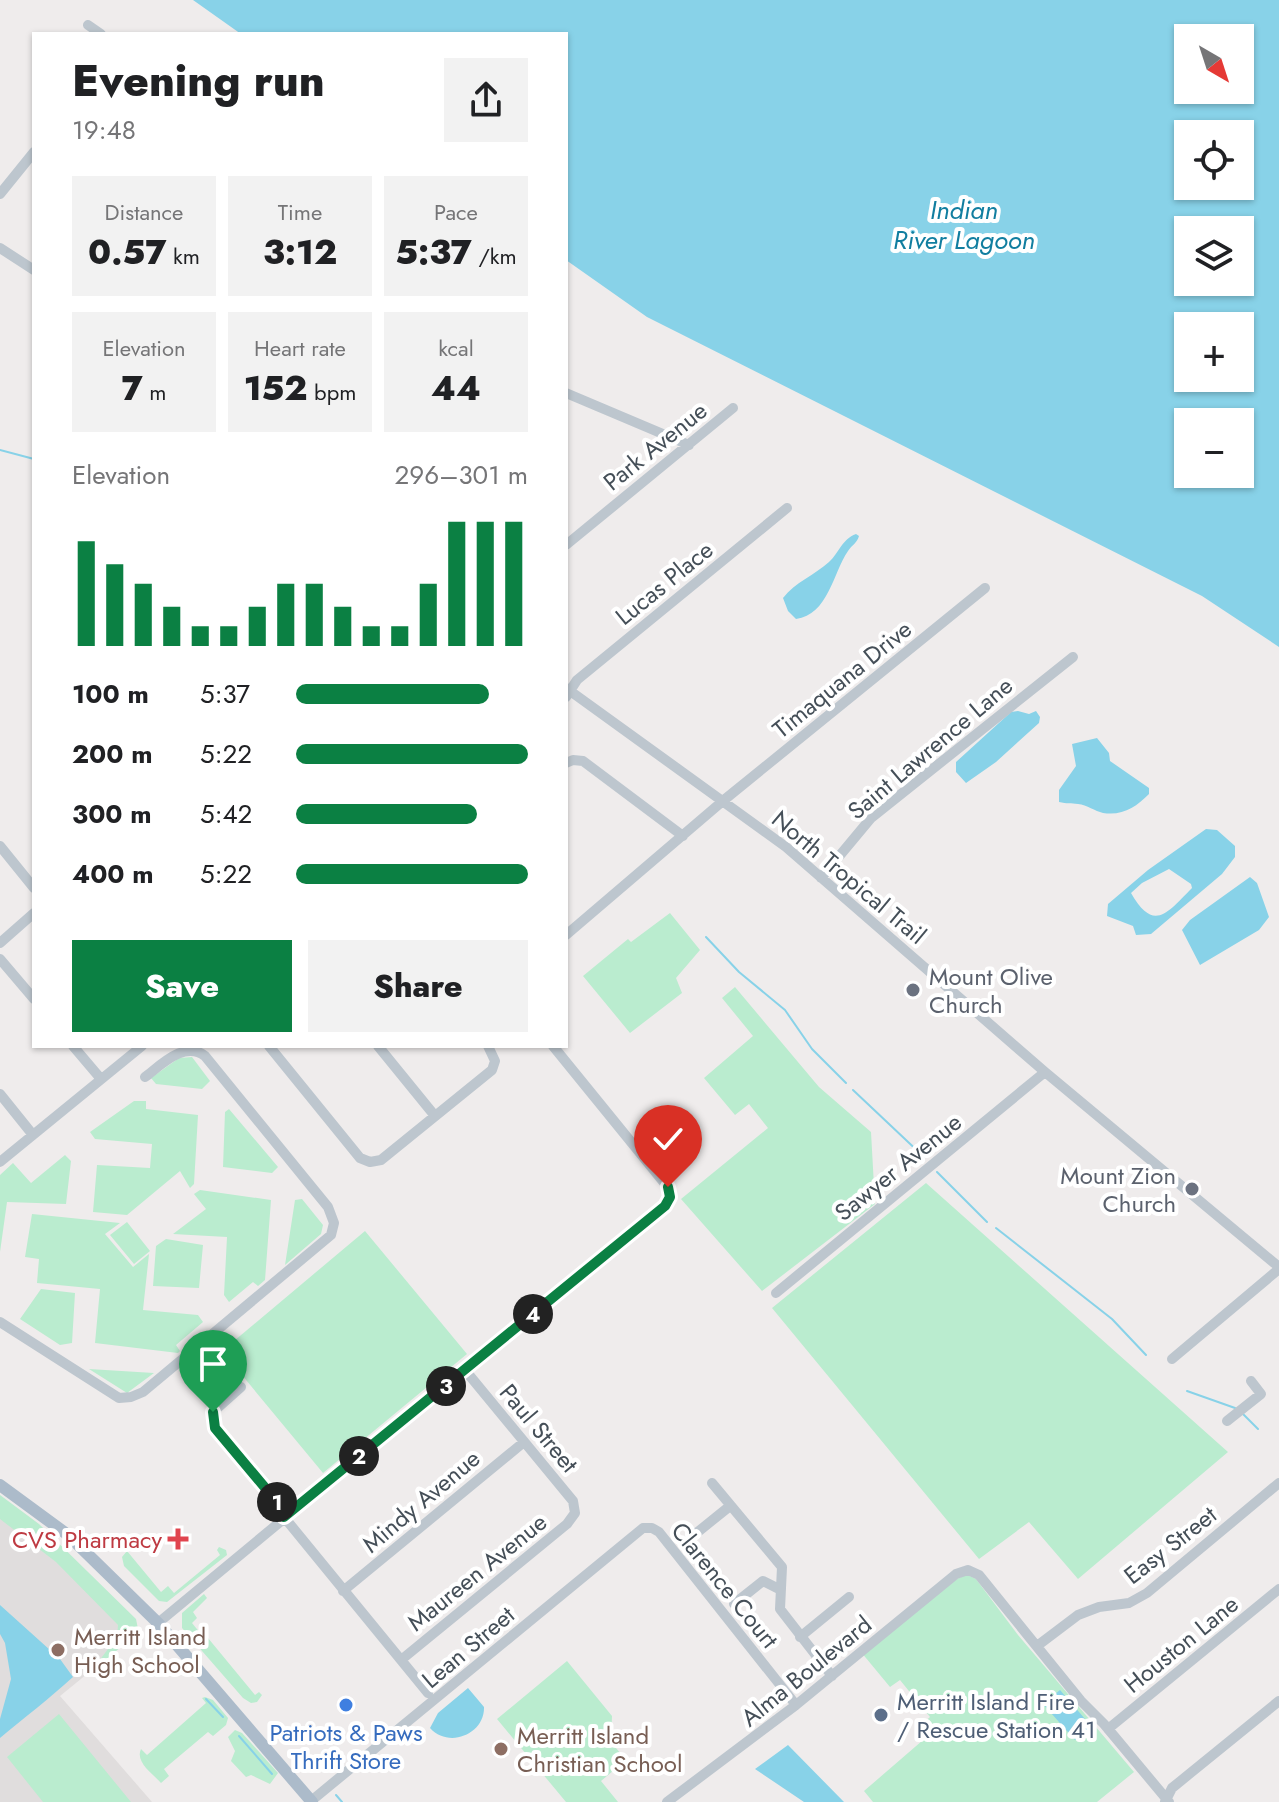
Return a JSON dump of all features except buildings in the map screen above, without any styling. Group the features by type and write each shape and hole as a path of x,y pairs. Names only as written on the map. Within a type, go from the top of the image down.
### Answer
{"main road":[{"path":"0,1485 68,1535 158,1623 308,1801"}],"street":[{"path":"88,25 98,32"},
{"path":"0,194 32,154"},
{"path":"0,248 32,269"},
{"path":"568,394 689,445"},
{"name":"Park Avenue","path":"568,543 733,408"},
{"name":"Lucas Place","path":"568,691 577,680 787,508"},
{"name":"Timaquana Drive","path":"568,933 724,800 985,588"},
{"name":"Saint Lawrence Lane","path":"821,878 871,818 1073,657"},
{"name":"North Tropical Trail","path":"568,693 724,800 821,878 1045,1072 1279,1268"},
{"path":"568,762 583,761 683,836"},
{"path":"0,846 32,886"},
{"path":"0,943 32,915"},
{"path":"0,959 32,997"},
{"path":"75,1048 101,1079"},
{"path":"0,1162 140,1048"},
{"path":"271,1048 360,1158 370,1162 381,1160 492,1070 495,1061 489,1048"},
{"path":"380,1048 435,1116"},
{"path":"158,1623 665,1206 670,1197 666,1185 555,1048"},
{"path":"1,1326 119,1398 135,1396 331,1235 334,1223 328,1207 205,1056 192,1050 183,1052 145,1077"},
{"name":"Sawyer Avenue","path":"776,1293 1045,1072"},
{"path":"0,1094 33,1135"},
{"path":"1172,1359 1279,1268"},
{"name":"Paul Street","path":"465,1370 573,1501 575,1513"},
{"path":"1227,1421 1261,1394 1251,1381"},
{"path":"241,1387 216,1408 213,1423 277,1502 284,1517 428,1693"},
{"name":"Mindy Avenue","path":"343,1591 524,1442"},
{"path":"712,1483 782,1567 780,1609 832,1676"},
{"name":"Easy Street","path":"1037,1646 1078,1615 1099,1607 1129,1603 1147,1593 1279,1483"},
{"path":"684,1543 730,1506"},
{"name":"Maureen Avenue","path":"401,1660 567,1524 575,1513"},
{"name":"Lean Street","path":"308,1801 643,1528 652,1528"},
{"name":"Clarence Court","path":"652,1528 659,1532 796,1705"},
{"name":"Alma Boulevard","path":"667,1802 796,1705 956,1574 968,1570 979,1575 1037,1646"},
{"path":"734,1604 763,1581 779,1589"},
{"name":"Houston Lane","path":"1108,1729 1279,1589"},
{"path":"800,1637 849,1597"},
{"path":"1037,1646 1167,1801 1172,1788 1279,1701"}],"shaded area":[{"name":"Merritt Island High School","path":"0,1512 125,1621 130,1639 60,1696 152,1802 0,1802"}],"green space":[{"path":"670,913 700,950 676,978 682,993 630,1033 583,976 628,939 631,942"},
{"path":"735,987 819,1087 871,1132 875,1204 762,1291 681,1199 768,1128 749,1104 735,1115 704,1078 753,1036 722,998"},
{"path":"192,1057 210,1081 202,1089 156,1084 151,1078 179,1058"},
{"path":"134,1101 146,1101 146,1109 198,1115 194,1184 190,1188 180,1171 127,1215 93,1212 97,1165 150,1168 152,1144 95,1139 90,1132"},
{"path":"229,1109 278,1167 272,1173 223,1167 225,1112"},
{"path":"65,1155 71,1161 66,1204 7,1202 0,1252 0,1175 13,1163 31,1183"},
{"path":"926,1183 1228,1452 1078,1579 1029,1522 979,1559 772,1308"},
{"path":"200,1190 271,1200 265,1280 258,1286 253,1282 229,1302 224,1295 227,1237 173,1234 206,1209 194,1194"},
{"path":"302,1199 323,1225 321,1234 285,1265 295,1200"},
{"path":"32,1214 120,1223 105,1234 133,1267 149,1254 143,1310 198,1315 203,1322 176,1345 180,1351 178,1353 95,1343 100,1289 37,1283 39,1259 25,1257"},
{"path":"127,1222 150,1251 134,1264 110,1235"},
{"path":"365,1231 467,1354 323,1473 222,1351"},
{"path":"166,1239 203,1245 199,1288 153,1286 156,1246"},
{"path":"41,1289 75,1293 72,1343 60,1345 20,1319"},
{"path":"89,1369 154,1373 127,1393"},
{"path":"0,1495 39,1524 136,1619 138,1629 135,1635 102,1663 99,1661 117,1637 118,1625 56,1562 0,1519"},
{"path":"219,1547 226,1550 227,1555 167,1602 159,1601 124,1566 122,1557 127,1551 161,1592 168,1586 174,1593 220,1555"},
{"path":"966,1574 976,1579 1018,1635 1134,1772 1097,1802 873,1802 864,1791 930,1734 922,1724 930,1717 900,1680 890,1687 861,1652 932,1593"},
{"path":"204,1594 207,1598 193,1612 197,1618 192,1623 255,1695 259,1692 262,1695 257,1702 251,1703 243,1698 182,1628 182,1613"},
{"path":"567,1661 612,1716 611,1742 626,1760 601,1781 618,1802 566,1802 497,1719"},
{"path":"202,1698 213,1700 228,1718 226,1725 213,1736 208,1732 164,1769 169,1776 161,1783 142,1763 141,1749 147,1755 206,1703"},
{"path":"59,1714 131,1802 43,1802 7,1757"},
{"path":"235,1730 242,1733 278,1773 270,1784 251,1775 246,1777 231,1761 235,1751 228,1737"}],"water":[{"name":"Indian River Lagoon","path":"193,0 1279,0 1279,647 1202,596 647,317 568,261 568,32 238,32"},
{"path":"856,534 859,536 843,560 823,602 807,616 796,619 788,611 783,598 793,587 829,562 847,539"},
{"path":"1036,711 1040,717 1039,723 996,762 966,783 956,772 956,762 1011,712 1029,714"},
{"path":"1097,738 1109,753 1110,761 1149,788 1149,794 1129,810 1103,813 1081,805 1059,802 1059,790 1076,766 1072,744"},
{"path":"1206,829 1217,830 1235,846 1235,857 1222,874 1151,934 1136,935 1133,926 1107,916 1108,904 1148,870","holes":["1169,869 1191,884 1192,888 1161,915 1147,913 1131,893 1142,883"]},
{"path":"1250,877 1257,883 1269,917 1259,930 1200,965 1182,930 1190,920"},
{"path":"0,1605 60,1659 73,1677 0,1738 0,1719 11,1679 5,1643 0,1634"},
{"path":"468,1688 484,1707 479,1725 456,1738 438,1734 430,1728 438,1713"},
{"path":"1060,1690 1092,1727 1075,1740 1043,1704"},
{"path":"788,1745 844,1802 804,1802 755,1769"}],"waterway":[{"path":"0,450 32,458"},
{"path":"706,937 739,972 785,1010 812,1049 846,1083"},
{"path":"853,1090 924,1157"},
{"path":"937,1172 987,1222"},
{"path":"996,1228 1112,1319 1146,1355"},
{"path":"1187,1391 1235,1408"},
{"path":"1242,1413 1258,1429"},
{"path":"206,1699 223,1717"},
{"path":"239,1736 272,1774"},
{"path":"336,1795 342,1802"}],"place":[{"name":"Mount Olive Church","path":"913,990"},
{"name":"Mount Zion Church","path":"1192,1189"},
{"name":"CVS Pharmacy","path":"178,1539"},
{"name":"Merritt Island High School","path":"58,1650"},
{"name":"Patriots & Paws Thrift Store","path":"346,1705"},
{"name":"Merritt Island Fire / Rescue Station 41","path":"881,1715"},
{"name":"Merritt Island Christian School","path":"501,1749"}],"route":[{"path":"213,1412 215,1428 277,1502 284,1517 665,1206 670,1197 668,1187"}]}
